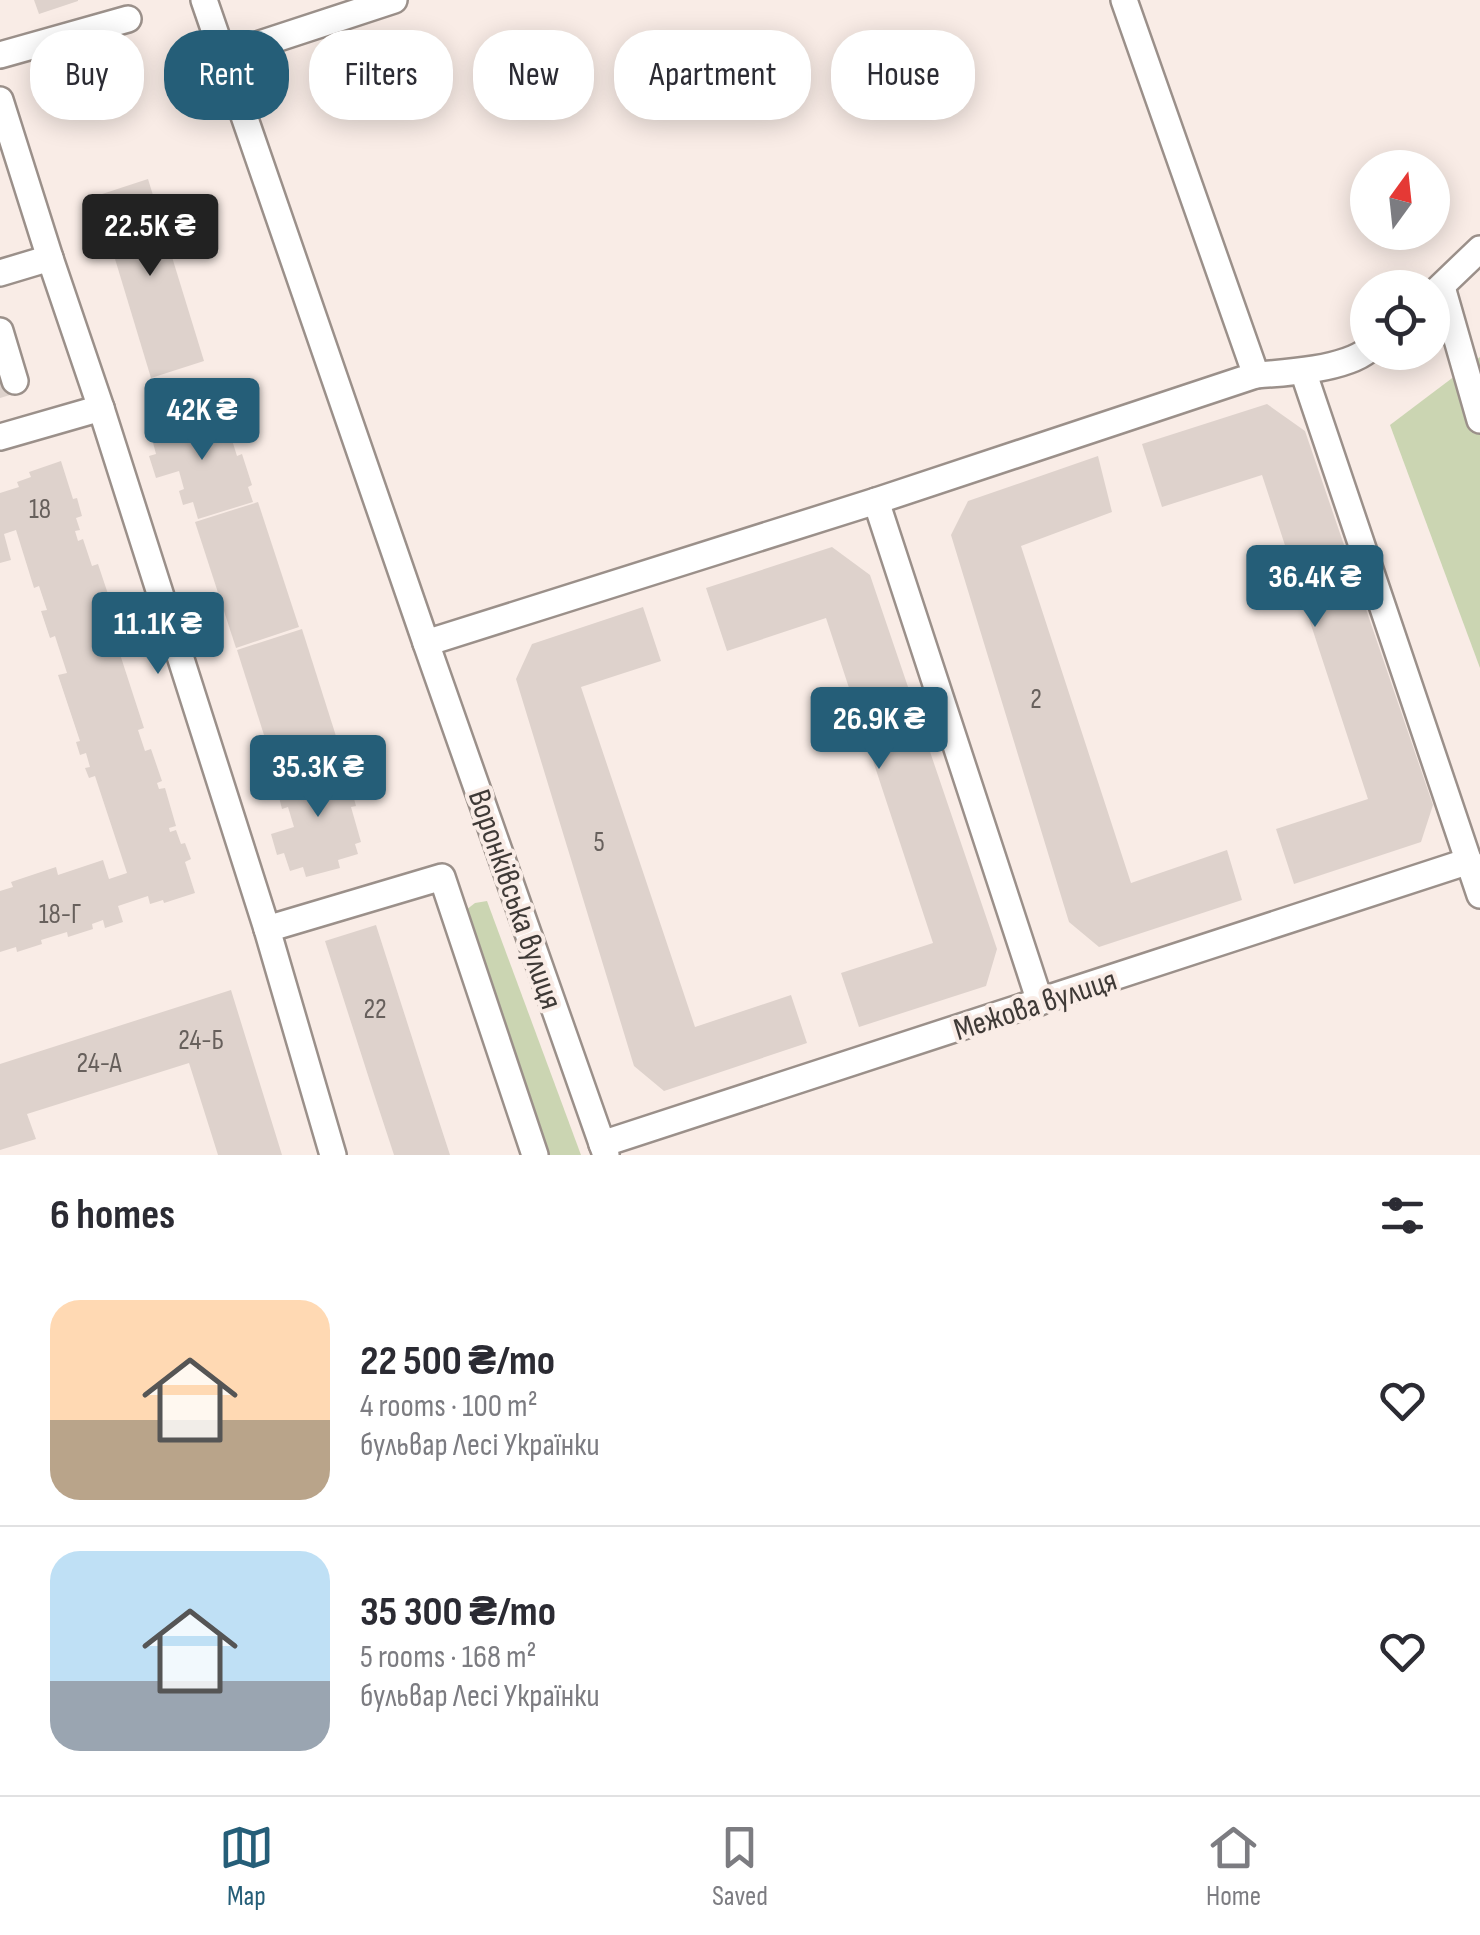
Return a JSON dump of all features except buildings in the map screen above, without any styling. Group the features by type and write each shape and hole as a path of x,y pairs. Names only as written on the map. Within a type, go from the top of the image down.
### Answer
{"street":[{"name":"Воронківська вулиця","path":"204,0 604,1150"},
{"path":"289,34 394,0"},
{"path":"1124,0 1256,375"},
{"path":"0,56 128,19"},
{"path":"0,100 267,929 333,1155"},
{"path":"1450,278 1480,249"},
{"path":"0,274 50,258"},
{"path":"0,330 15,381"},
{"path":"1450,330 1480,420"},
{"path":"426,643 876,501 1256,375 1304,371 1350,360"},
{"path":"1304,371 1480,895"},
{"path":"0,437 102,408"},
{"path":"876,501 1040,1002"},
{"name":"Межова вулиця","path":"604,1150 1469,862"},
{"path":"267,929 442,877 535,1155"}],"green space":[{"path":"1480,357 1480,668 1390,425"},
{"path":"487,901 581,1155 543,1155 466,910"}]}
